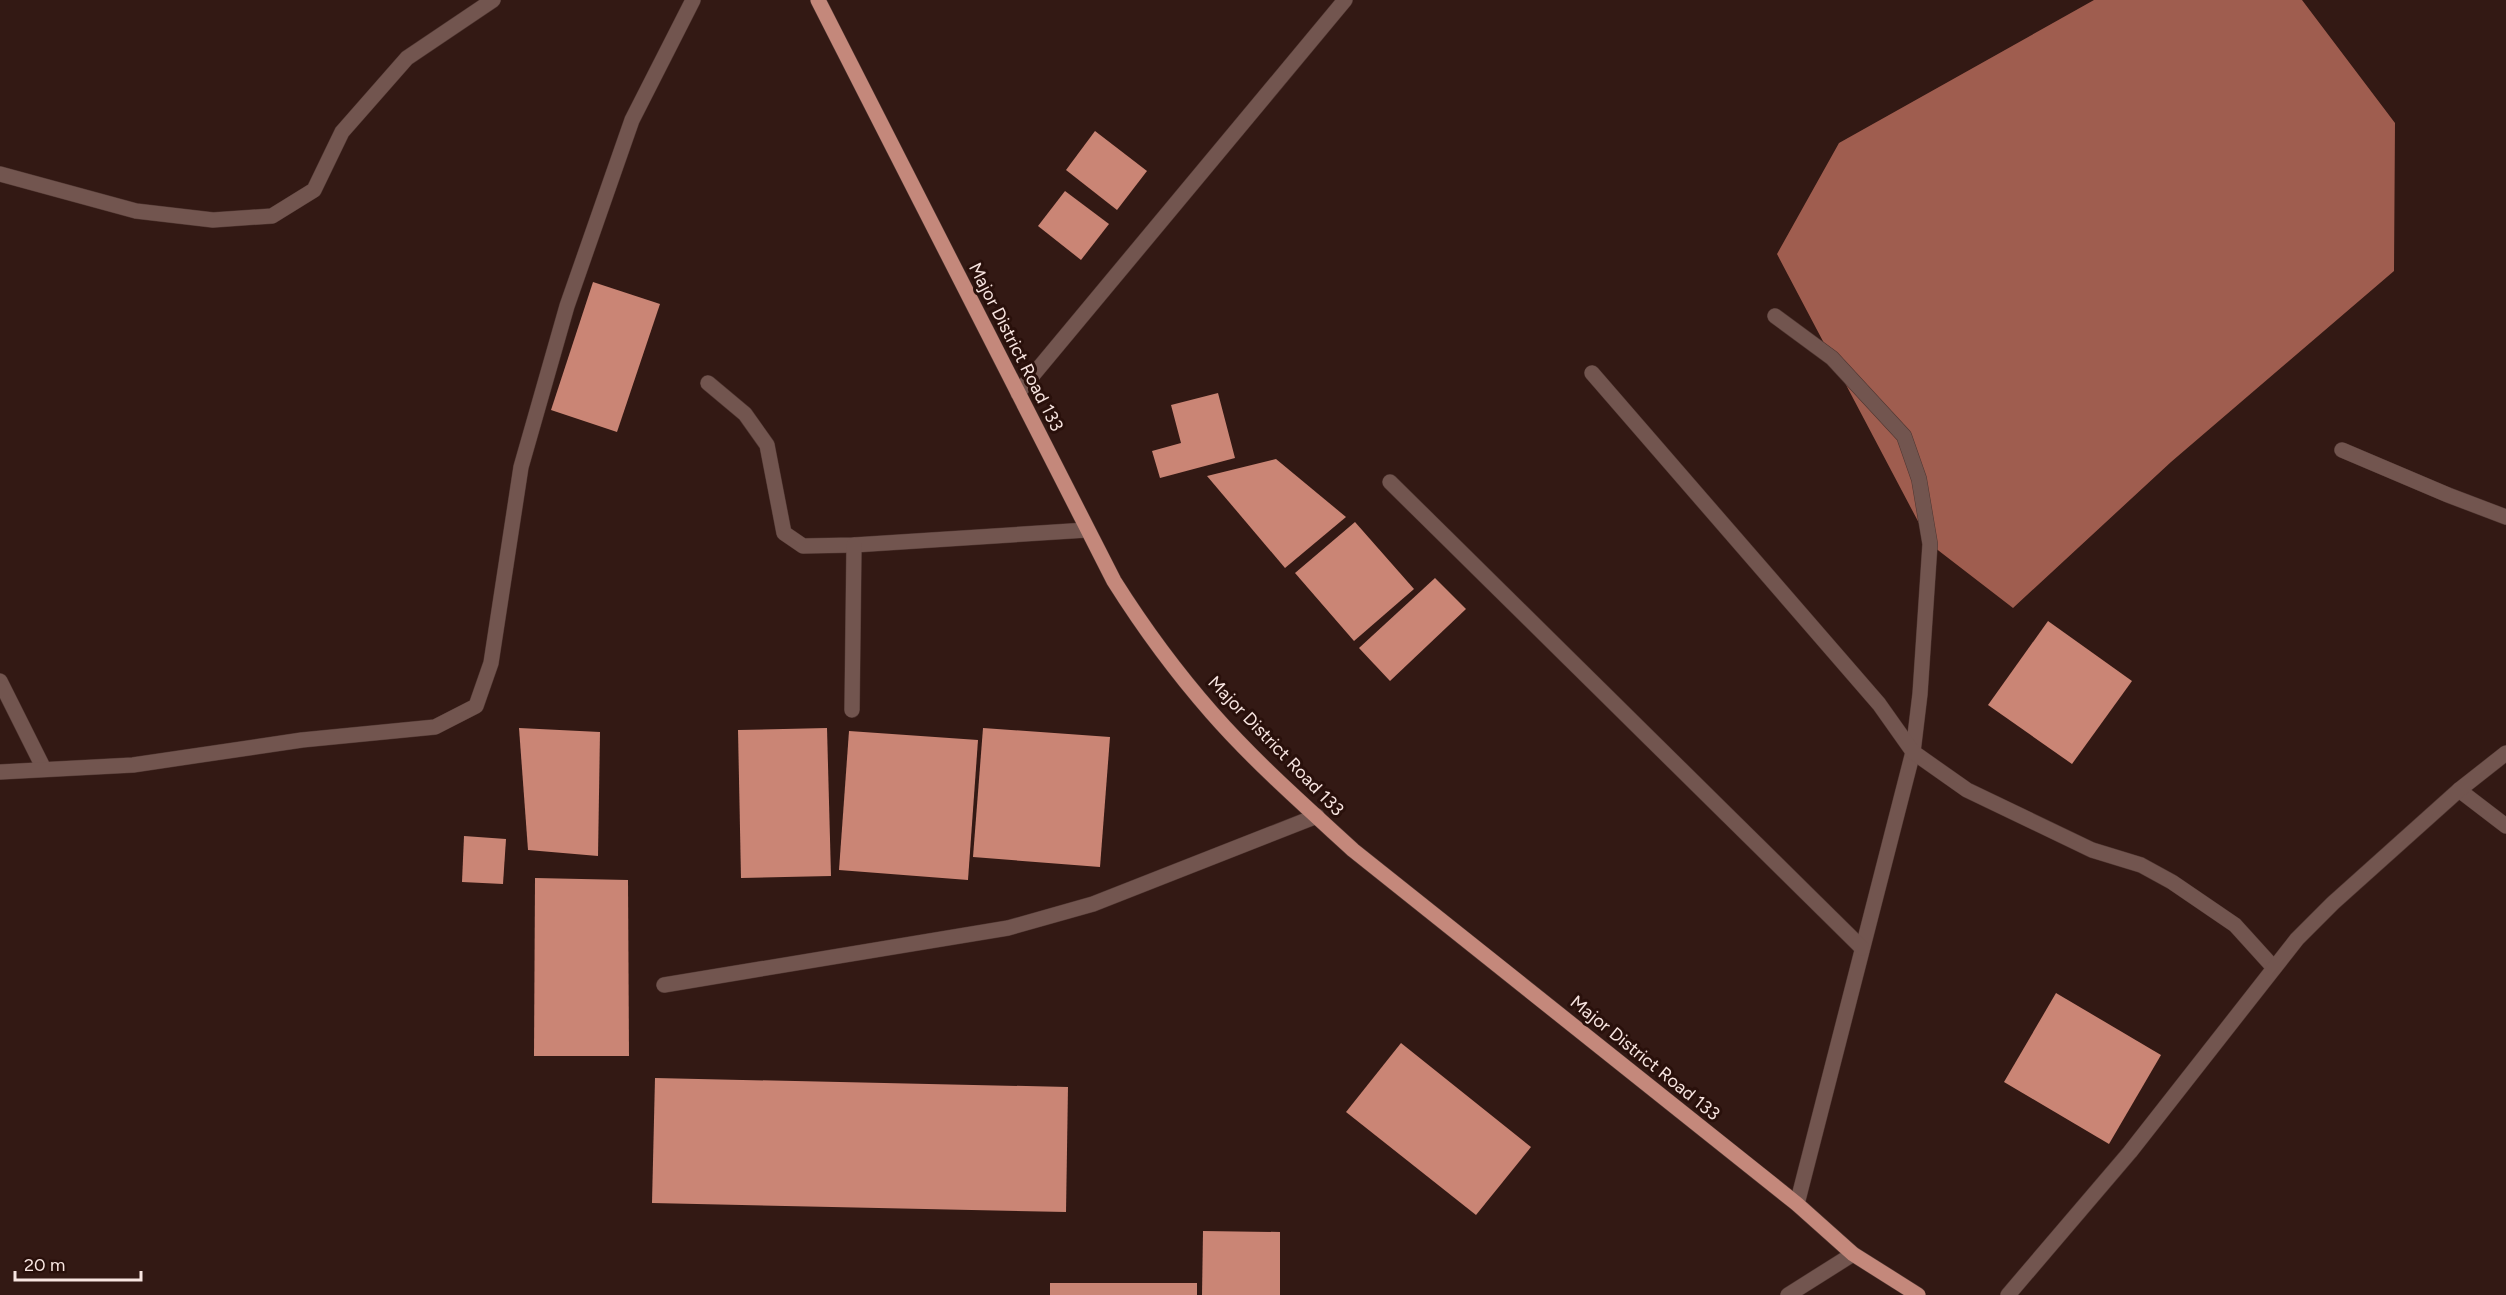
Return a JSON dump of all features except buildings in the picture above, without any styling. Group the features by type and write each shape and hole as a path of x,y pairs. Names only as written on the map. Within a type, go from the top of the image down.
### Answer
{"main road":[{"name":"Major District Road 133","path":"818,0 1114,581 1143,626 1198,696 1228,729 1353,850 1797,1204 1853,1254 1918,1295"}],"street":[{"path":"0,174 136,211 213,220 272,216 314,190 342,132 407,58 493,0"},
{"path":"0,772 133,765 302,740 435,727 476,706 491,663 521,466 567,306 632,120 693,0"},
{"path":"1018,393 1345,0"},
{"path":"1775,316 1832,358 1904,436 1919,479 1930,544 1920,694 1913,752 1797,1204"},
{"path":"1592,373 1879,704 1913,752 1967,790 2092,850 2141,866 2172,882 2235,926 2274,968"},
{"path":"708,383 745,414 767,445 784,533 804,546 854,545 1087,530"},
{"path":"2342,450 2506,517"},
{"path":"1390,482 1862,948"},
{"path":"852,710 854,545"},
{"path":"0,681 44,769"},
{"path":"2008,1295 2130,1152 2297,939 2333,903 2459,790 2506,753"},
{"path":"2459,790 2506,826"},
{"path":"664,985 1008,928 1093,904 1317,816"},
{"path":"1788,1295 1853,1254"}],"shaded area":[{"path":"2094,0 2302,0 2395,123 2394,271 2171,462 2013,608 1930,544 1777,254 1839,143"}]}
